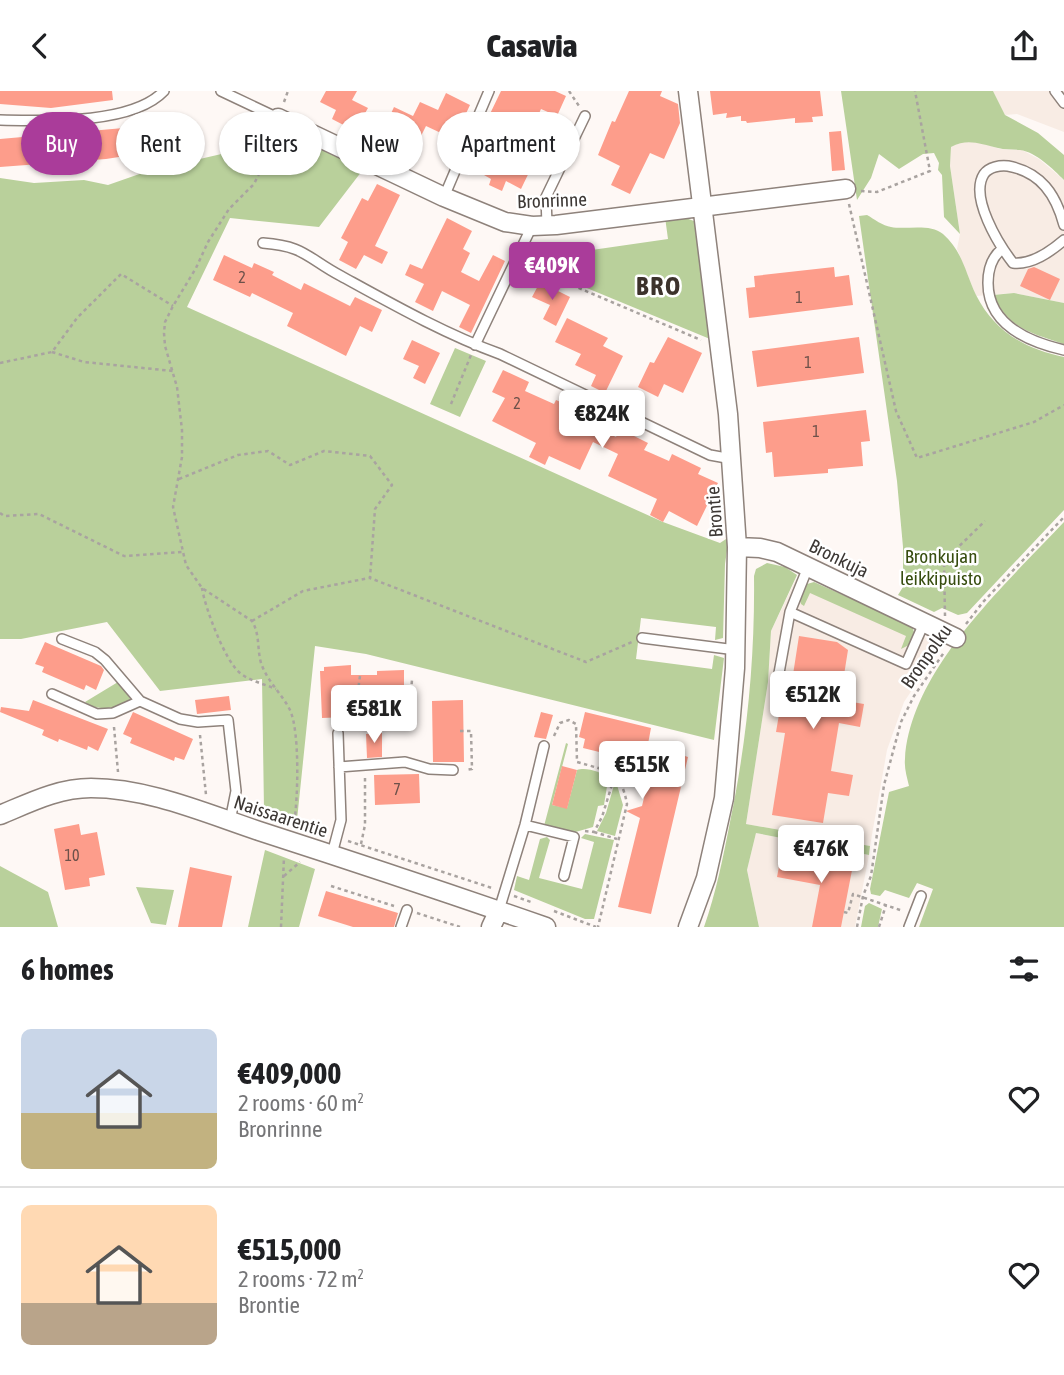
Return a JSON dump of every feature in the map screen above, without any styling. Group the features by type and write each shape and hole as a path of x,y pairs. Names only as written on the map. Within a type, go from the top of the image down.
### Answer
{"street":[{"name":"Brontie","path":"688,91 704,207 732,459 737,547 736,650 724,799 706,879 688,927"},
{"name":"Bronrinne","path":"322,139 444,197 505,222 540,225 846,189"},
{"name":"Bronkuja","path":"737,547 769,549 940,631"},
{"name":"Naissaarentie","path":"0,815 36,799 61,792 88,788 139,793 332,854 495,919 546,927"}],"lane":[{"path":"0,120 50,122 96,117 141,106 155,100 164,91"},
{"name":"Bronrinne","path":"221,91 265,112"},
{"path":"444,197 489,91"},
{"path":"1055,91 1064,103"},
{"path":"475,345 516,261 540,225 546,197 585,115"},
{"path":"1064,225 1045,184 1029,171 1005,165 995,166 985,173 980,185 981,204 1002,249 1013,263 1023,264 1051,251 1064,240"},
{"path":"263,243 286,245 304,251 337,274 475,345 500,354 710,455 732,459"},
{"path":"1002,249 992,262 988,277 990,301 998,316 1026,338 1064,350"},
{"path":"779,673 790,612 808,567"},
{"path":"790,612 906,664 940,631"},
{"path":"642,638 736,650"},
{"path":"62,639 95,652 105,660 139,701 180,719 198,722 228,720 236,791 230,821"},
{"path":"52,694 97,714 113,713 139,701"},
{"path":"332,854 341,820 338,733"},
{"path":"495,919 525,824 544,747"},
{"path":"339,767 405,762 429,769 453,770"},
{"path":"525,824 574,837 564,876"},
{"path":"909,927 921,896"},
{"path":"401,927 407,911"}],"path":[{"path":"569,91 585,115"},
{"path":"915,91 930,171 877,193 846,189 896,411 917,458 1034,422 1064,405"},
{"path":"258,175 254,184 229,209 166,322 165,346 173,372 182,430 182,457 173,507 186,565 202,588 252,621 256,628 261,663 291,712 295,728 297,800 294,823"},
{"path":"516,261 710,344 719,344"},
{"path":"52,352 77,318 121,274 173,306"},
{"path":"451,404 475,345"},
{"path":"0,363 52,352 84,362 173,372"},
{"path":"177,480 238,455 268,451 290,465 324,451 370,456 392,485 375,509 370,578"},
{"path":"0,513 4,516 39,514 124,556 182,552"},
{"name":"Bronpolku","path":"857,927 863,896 871,876 884,785 901,722 919,689 940,631 983,602 1064,517"},
{"path":"940,631 945,620 944,561 985,521"},
{"path":"252,621 303,591 370,578 586,662 642,638"},
{"path":"202,588 215,630 236,670 243,676 278,690"},
{"path":"352,728 360,676"},
{"path":"338,733 352,728 404,727 412,680"},
{"path":"113,713 118,772"},
{"path":"541,759 560,723 569,720 576,724 577,762 615,775 624,787 627,804 598,927"},
{"path":"198,722 206,796"},
{"path":"453,770 472,769 471,731 460,731"},
{"path":"360,844 365,824 365,765"},
{"path":"594,832 602,817 615,775"},
{"path":"574,837 584,831 619,839"},
{"path":"281,927 284,851"},
{"path":"284,876 305,858"},
{"path":"844,912 848,913 853,894 914,915"},
{"path":"879,927 886,905"}],"shaded area":[{"path":"993,91 1064,91 1064,132 1017,114 1005,115"},
{"path":"961,142 979,142 1000,149 1022,150 1039,159 1064,180 1064,303 1014,293 976,296 957,249 960,234 950,166 951,147"},
{"path":"796,579 942,645 904,702 887,750 870,846 746,824 768,682 771,631"},
{"path":"756,833 869,855 855,927 759,927 747,870"}],"green space":[{"path":"841,91 993,91 1005,115 1038,133 1064,155 1064,180 1044,162 1026,151 963,143 951,147 950,166 960,234 944,217 942,175 934,153 923,154 899,169 879,154 871,178 857,200"},
{"path":"322,147 336,154 336,175 359,175 319,227 230,218 187,307 663,522 720,543 729,537 725,564 723,638 715,640 716,627 641,618 636,659 712,669 714,655 724,658 714,740 366,654 315,646 297,820 264,809 262,679 160,691 107,622 21,639 0,639 0,178 34,183 84,180 108,185 137,175 205,175 205,158 219,155 219,175 322,175"},
{"name":"Bronkujan leikkipuisto","path":"867,215 888,226 925,228 943,234 959,255 976,295 992,319 1012,337 1036,349 1064,357 1064,510 967,613 958,615 942,608 934,612 898,595 903,587 903,547 897,481 859,216"},
{"path":"665,217 683,217 694,221 697,229 710,339 565,279 578,252 668,239"},
{"path":"1014,293 1064,303 1064,344 1022,328 1006,315 993,295"},
{"path":"455,348 486,361 460,417 430,404"},
{"path":"1064,522 1064,927 919,927 933,889 917,883 909,898 885,890 880,896 871,894 870,889 889,792 909,786 905,762 911,726 924,693 942,661 965,630"},
{"path":"767,563 785,567 797,575 771,631 768,682 746,824 870,846 869,855 756,833 747,870 759,927 704,927 722,862 741,761 749,699 754,576 756,569"},
{"path":"814,582 912,626 914,632 909,645 901,649 906,636 810,593 804,606 800,600 807,584"},
{"path":"118,682 132,701 103,708 85,702"},
{"path":"566,743 568,744 552,805 567,808 577,770 594,771 608,780 604,805 598,806 593,827 572,833 544,826"},
{"path":"614,785 617,785 623,805 615,836 597,831 606,813"},
{"path":"585,834 614,840 594,919 585,919 514,890 517,876 529,880 540,839 547,837 550,840 539,878 582,889 594,842 581,838"},
{"path":"265,850 315,869 299,927 248,927"},
{"path":"0,866 48,892 58,927 0,927"},
{"path":"136,887 174,890 166,925 151,923"},
{"path":"869,903 882,909 878,927 861,927 865,906"}],"building":[{"path":"0,91 112,91 113,100 51,108 0,104"},
{"path":"326,91 357,91 352,100 368,108 366,112 336,112 336,121 332,119 336,110 320,102"},
{"path":"501,91 555,91 566,96 559,112 541,109 540,112 491,112"},
{"path":"629,91 662,91 660,96 678,104 680,123 664,159 650,153 630,194 611,185 620,166 598,155 612,121 615,122"},
{"path":"710,91 820,91 823,116 812,117 813,122 795,123 795,118 747,123 741,121 741,116 726,118 727,113 713,115"},
{"path":"446,93 470,105 467,112 437,112 437,131 426,126 423,132 423,112 415,112 420,102 438,110"},
{"path":"394,107 405,112 392,112"},
{"path":"116,129 116,157 102,159 102,130"},
{"path":"841,131 845,170 832,171 829,132"},
{"path":"21,137 21,165 0,167 0,139"},
{"path":"484,175 528,175 521,189 506,181 502,191 489,185 491,179"},
{"path":"377,184 400,195 375,246 388,252 382,264 364,255 356,269 339,260 348,242 341,238 362,198 368,201"},
{"path":"447,218 472,231 463,249 470,253 461,272 479,281 493,255 505,261 471,333 459,327 470,305 442,291 433,311 415,302 424,284 405,275 410,264 422,269"},
{"path":"224,255 252,268 254,263 274,272 272,275 301,290 304,283 350,306 355,297 382,310 372,332 360,326 346,356 287,326 293,313 252,293 250,297 213,280"},
{"path":"834,267 835,277 849,275 853,305 749,318 746,288 755,287 754,276"},
{"path":"1034,267 1060,279 1050,300 1020,286 1028,269"},
{"path":"540,282 570,297 556,326 543,319 550,305 532,297"},
{"path":"567,318 608,338 603,346 623,356 605,393 591,386 596,375 575,365 581,354 555,342"},
{"path":"668,337 702,353 683,393 664,384 658,397 638,387 650,362 654,363"},
{"path":"859,337 864,373 757,387 752,351"},
{"path":"412,340 440,353 425,384 413,378 419,366 403,359"},
{"path":"503,370 529,382 525,391 554,404 556,400 572,407 575,401 586,407 580,420 616,437 620,429 648,443 644,450 669,461 672,454 701,468 698,474 718,483 697,526 669,511 663,522 650,515 657,499 608,476 618,454 593,442 580,470 549,456 545,465 529,457 536,443 492,421 505,398 492,392"},
{"path":"866,410 870,441 861,442 863,466 828,469 828,473 774,477 772,452 766,453 763,422"},
{"path":"799,636 837,642 848,650 840,700 864,704 860,727 839,723 831,771 853,775 849,796 828,793 823,823 772,815 785,733 776,732 785,680 792,681"},
{"path":"45,642 101,666 104,670 96,690 86,685 84,690 42,672 44,667 35,664"},
{"path":"351,665 351,675 377,675 377,671 404,670 404,698 400,698 400,721 374,722 373,692 347,693 348,717 322,718 320,671 324,671 324,667"},
{"path":"229,696 231,710 197,714 195,700"},
{"path":"33,700 108,729 98,751 88,746 87,750 59,739 58,742 42,735 44,730 0,712 1,707 29,711"},
{"path":"463,700 464,762 433,762 432,701"},
{"path":"133,712 193,739 184,760 175,757 174,761 130,743 132,738 123,734"},
{"path":"541,712 553,715 546,739 534,737"},
{"path":"585,712 651,728 648,744 682,752 682,755 688,757 651,914 618,907 640,818 626,811 642,806 652,765 583,748 585,739 579,737"},
{"path":"382,733 382,757 367,758 366,734"},
{"path":"562,766 577,770 567,809 552,805"},
{"path":"419,774 420,803 375,805 374,775"},
{"path":"79,824 81,835 97,832 105,875 89,878 90,886 65,890 54,829"},
{"path":"782,851 853,865 841,927 812,927 820,885 777,877"},
{"path":"190,867 232,876 222,927 178,927"},
{"path":"326,891 398,913 394,927 353,927 318,916"}],"district":[{"name":"BRO","path":"659,286"}]}
